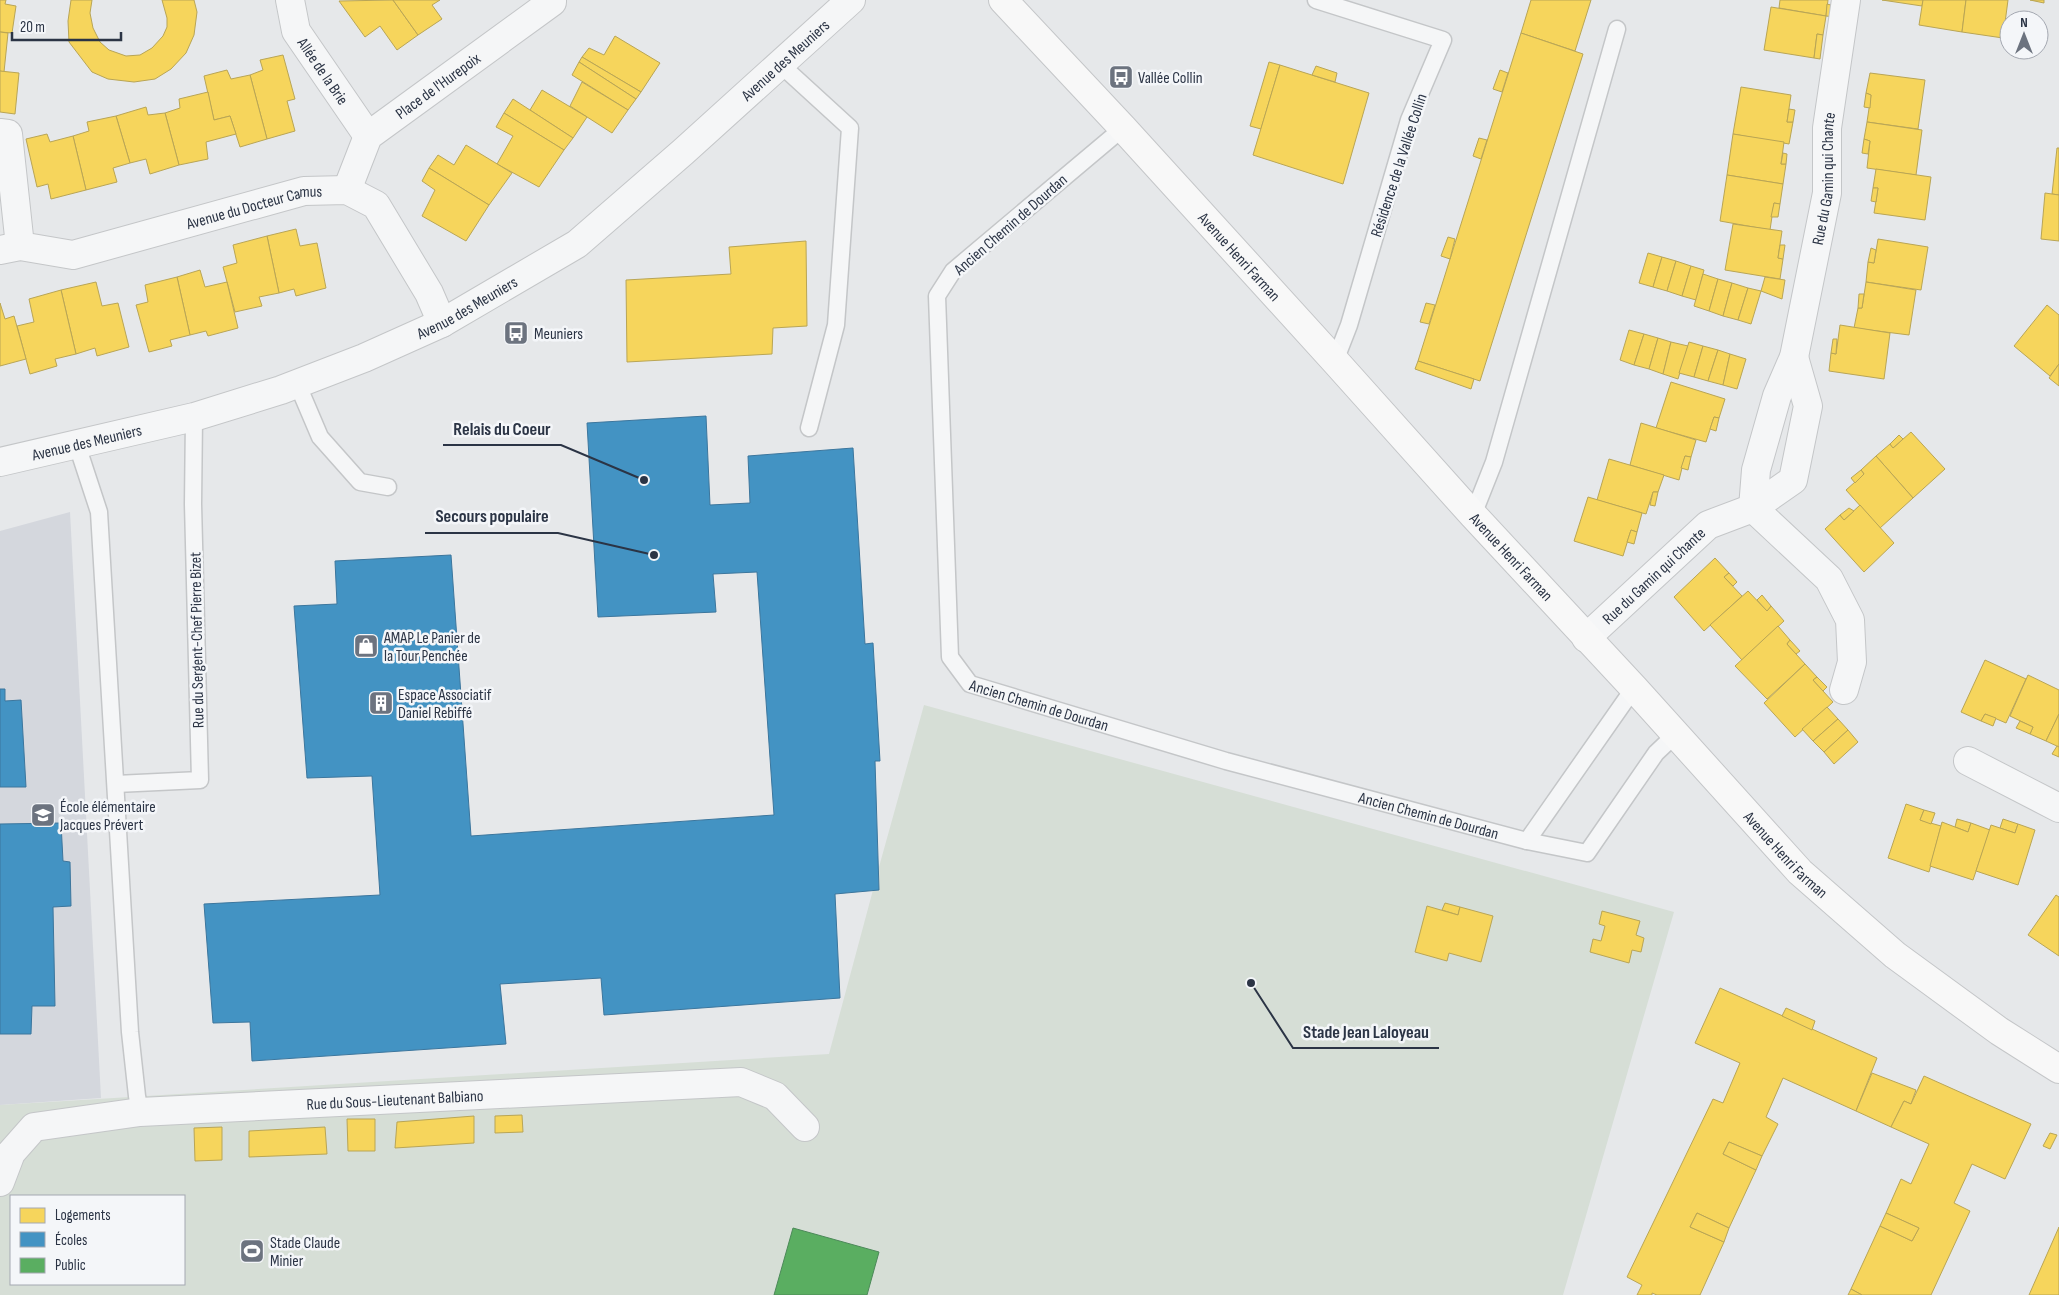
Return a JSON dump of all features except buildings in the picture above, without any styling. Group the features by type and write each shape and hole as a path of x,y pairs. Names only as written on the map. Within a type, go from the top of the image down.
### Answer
{"street":[{"name":"Allée de la Brie","path":"290,0 296,31 368,136"},
{"name":"Place de l'Hurepoix","path":"368,136 552,2 552,0"},
{"name":"Avenue des Meuniers","path":"0,462 194,417 297,383 364,358 442,324 577,244 683,152 851,0"},
{"name":"Avenue Henri Farman","path":"1003,0 1123,128 1473,516 1634,688 1800,872 1895,955 1999,1032 2059,1069"},
{"name":"Rue du Gamin qui Chante","path":"1753,508 1756,470 1777,396 1794,357 1826,193 1826,128 1846,0"},
{"path":"0,133 8,134 10,248"},
{"path":"347,190 368,136"},
{"name":"Avenue du Docteur Camus","path":"10,248 73,255 304,191 347,190 376,205 429,293 442,324"},
{"name":"Rue du Gamin qui Chante","path":"1586,638 1708,524 1753,508 1793,480 1808,406 1794,357"},
{"path":"1753,508 1828,579 1850,620 1852,662 1844,690"},
{"path":"1968,761 2059,808"},
{"name":"Rue du Sous-Lieutenant Balbiano","path":"0,1182 11,1153 34,1127 140,1112 741,1082 775,1096 805,1127"}],"lane":[{"name":"Résidence de la Vallée Collin","path":"1316,0 1443,40 1410,120 1349,325 1335,361"},
{"path":"1473,516 1494,462 1617,29"},
{"path":"780,64 850,128 836,325 809,428"},
{"name":"Ancien Chemin de Dourdan","path":"1123,128 953,271 937,296 950,657 970,684 1226,761 1527,841 1587,853 1656,753 1675,735"},
{"path":"297,383 320,437 360,482 388,487"},
{"name":"Rue du Sergent-Chef Pierre Bizet","path":"116,784 200,780 193,514 194,417"},
{"path":"77,445 99,512 130,1032 140,1112"},
{"path":"1527,841 1634,688"}],"shaded area":[{"name":"École élémentaire Jacques Prévert","path":"70,512 101,1098 0,1105 0,531"},
{"path":"924,705 1674,912 1563,1295 0,1295 0,1105 829,1054 873,890 879,890 879,867"}],"place":[{"name":"Vallée Collin","path":"1121,77"},
{"name":"Meuniers","path":"516,333"},
{"name":"Relais du Coeur","path":"644,480"},
{"name":"Secours populaire","path":"654,555"},
{"name":"AMAP Le Panier de la Tour Penchée","path":"366,646"},
{"name":"Espace Associatif Daniel Rebiffé","path":"381,703"},
{"name":"École élémentaire Jacques Prévert","path":"43,815"},
{"name":"Stade Jean Laloyeau","path":"1251,983"},
{"name":"Stade Claude Minier","path":"252,1251"}]}
